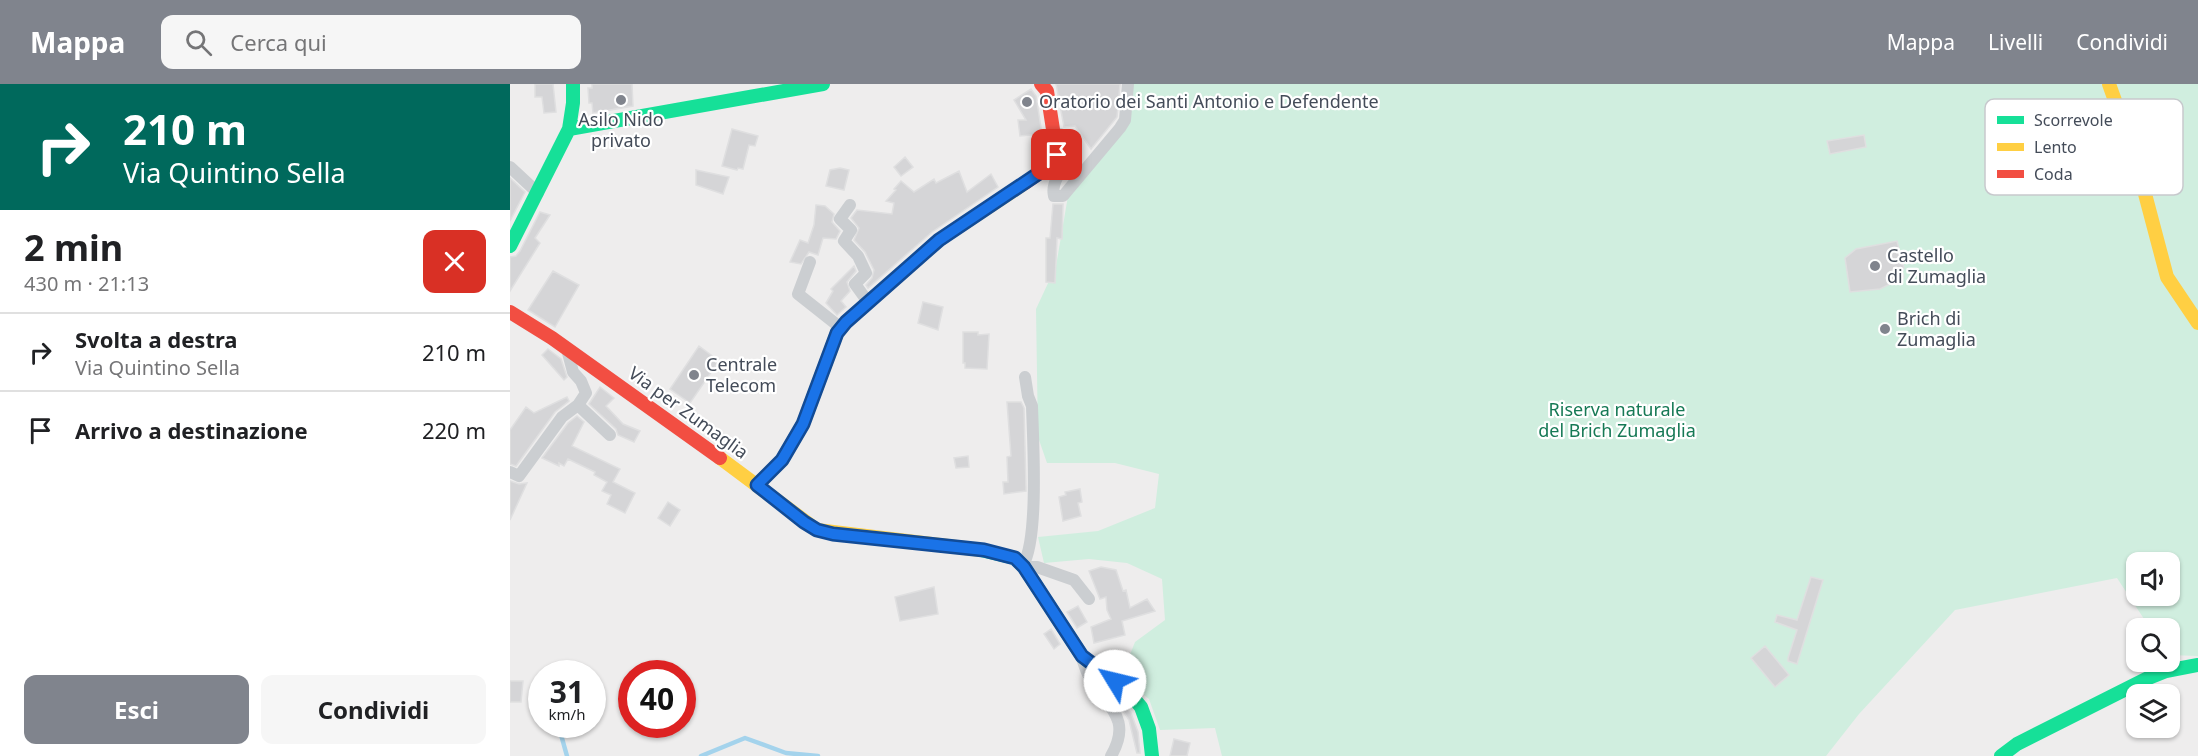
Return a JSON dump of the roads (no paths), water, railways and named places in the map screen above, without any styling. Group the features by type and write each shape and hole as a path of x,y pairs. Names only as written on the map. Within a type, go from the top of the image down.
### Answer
{"street":[{"path":"510,246 569,129 573,84"},
{"path":"569,129 823,84"},
{"path":"757,485 782,460 803,424 837,333 841,328 939,240 1048,167 1057,155 1047,91 1041,84"},
{"path":"1055,135 1062,136 1065,161 1052,189 1054,196 1063,196 1125,120 1128,84"},
{"path":"2109,84 2114,99"},
{"path":"510,167 538,193"},
{"path":"2145,195 2167,277 2198,323"},
{"path":"850,205 840,219 851,230 844,241 858,256 866,273 855,284 868,303"},
{"path":"810,262 798,294 841,328"},
{"name":"Via per Zumaglia","path":"510,312 532,324 817,530 833,534 984,550 1015,558 1023,566"},
{"path":"510,472 519,476 562,417 578,405 586,393 582,381 573,372 567,349"},
{"path":"1023,566 1027,557 1031,531 1033,471 1032,406 1025,377"},
{"path":"578,405 610,435"},
{"path":"1023,566 1037,567 1074,580 1089,599"},
{"path":"1023,566 1081,654 1089,676 1119,720 1119,737 1111,756"},
{"path":"1081,654 1130,694 1141,707 1149,729 1152,756"},
{"path":"2001,756 2017,744 2146,678 2166,671 2198,665"}],"waterway":[{"path":"562,738 567,756"},
{"path":"701,756 745,738 786,753 818,756"}],"place":[{"name":"Asilo Nido privato","path":"621,100"},
{"name":"Oratorio dei Santi Antonio e Defendente","path":"1027,102"},
{"name":"Castello di Zumaglia","path":"1875,266"},
{"name":"Brich di Zumaglia","path":"1885,329"},
{"name":"Centrale Telecom","path":"694,375"}],"park label":[{"name":"Riserva naturale del Brich Zumaglia","path":"1617,420"}]}
